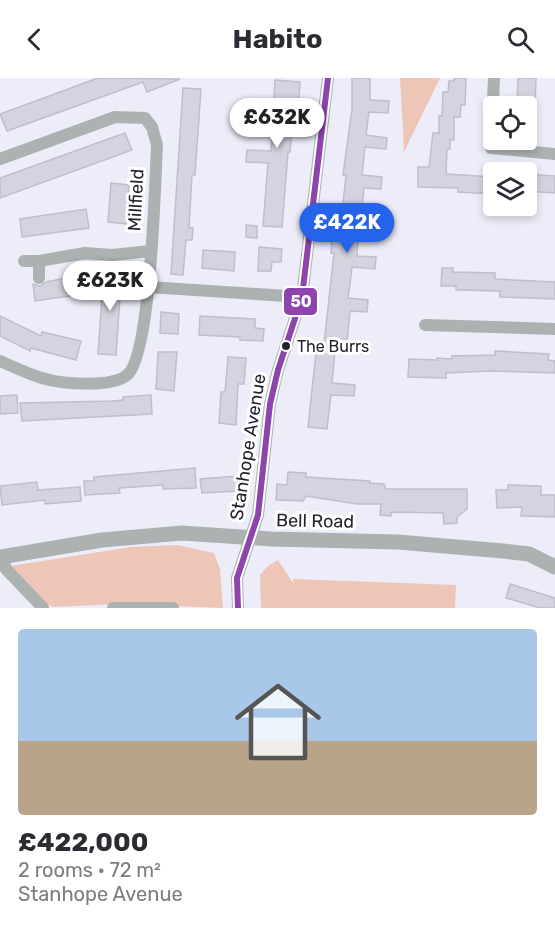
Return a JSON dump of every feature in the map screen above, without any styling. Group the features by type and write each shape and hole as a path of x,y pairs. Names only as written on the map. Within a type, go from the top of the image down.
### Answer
{"street":[{"name":"Stanhope Avenue","path":"238,608 237,578 258,516 270,404 278,370 302,297 328,78"},
{"path":"494,78 491,148 555,154"},
{"name":"Millfield","path":"0,159 115,117 145,118 152,126 157,145 148,287 135,366 121,380 107,383 54,382 0,361"},
{"path":"24,261 39,261 85,253 112,255 151,251"},
{"path":"39,261 39,278"},
{"path":"148,287 302,297"},
{"path":"425,325 555,329"},
{"name":"Bell Road","path":"1,557 102,540 182,533 251,538 398,542 503,551 529,554 555,567"},
{"path":"1,557 6,569 43,608"},
{"path":"113,608 173,608"}],"shaded area":[{"path":"400,78 440,78 402,156 404,150"},
{"path":"177,545 214,553 220,569 223,608 118,604 54,607 44,604 10,566 131,547"},
{"path":"278,560 293,583 293,579 456,585 455,608 261,608 260,575"}],"building":[{"path":"98,78 180,79 147,92 143,82 7,131 0,114"},
{"path":"352,78 370,78 370,100 389,101 388,113 369,112 366,135 387,138 386,149 365,147 362,175 382,177 381,189 364,188 361,216 381,218 379,229 359,227 357,256 376,257 375,269 352,267 348,298 368,300 367,312 350,311 347,342 366,344 366,354 335,351 332,383 355,385 354,396 331,395 327,429 308,427 316,352 323,353 334,253 331,253 333,222 341,223 346,175 343,175 352,109"},
{"path":"454,78 466,78 465,105 461,105 460,117 454,117 454,140 450,140 450,149 447,149 446,174 483,176 483,193 458,192 458,188 418,187 418,167 429,167 433,133 439,133 443,92 448,92 449,81 454,81"},
{"path":"518,78 536,78 535,96 517,96"},
{"path":"275,80 300,82 298,111 293,111 282,227 263,226 268,163 246,162 247,150 271,151 273,124 256,123 257,111 273,112"},
{"path":"183,88 201,89 195,175 192,175 189,228 193,228 192,240 186,240 183,275 171,274"},
{"path":"125,133 132,150 0,198 0,178"},
{"path":"537,175 555,176 555,193 537,192"},
{"path":"111,183 129,185 126,224 108,222"},
{"path":"86,209 89,228 22,237 20,219"},
{"path":"246,225 257,226 257,238 246,237"},
{"path":"259,247 282,249 281,262 272,262 271,271 258,271"},
{"path":"203,250 235,252 234,271 202,268"},
{"path":"104,268 122,269 116,355 98,354"},
{"path":"442,268 453,268 453,272 495,273 495,279 555,282 555,299 500,297 500,291 456,290 456,286 441,286"},
{"path":"81,275 83,294 35,301 33,284 40,286 46,282"},
{"path":"161,312 179,314 178,334 160,333"},
{"path":"0,316 41,336 42,332 81,341 76,360 31,348 30,351 0,336"},
{"path":"200,316 255,319 255,328 264,329 263,341 240,340 240,337 199,335"},
{"path":"495,351 549,354 548,360 555,361 555,373 490,371 446,373 446,378 408,377 409,359 437,360 437,358 452,359 452,356 495,355"},
{"path":"158,352 177,352 174,391 156,389"},
{"path":"228,357 246,358 244,384 238,384 236,425 219,423 221,392 225,392"},
{"path":"17,395 18,413 0,414 0,396"},
{"path":"151,395 152,414 22,421 20,403 113,401 123,400 123,397"},
{"path":"195,468 196,488 163,489 163,485 119,488 120,493 85,495 84,481 94,481 94,477"},
{"path":"288,472 306,473 306,477 370,481 370,483 384,484 386,489 467,489 467,509 457,517 457,523 444,524 443,513 391,512 391,516 380,515 381,504 357,504 306,496 303,501 276,500 277,484 287,485"},
{"path":"237,476 238,491 202,493 200,479"},
{"path":"37,482 38,490 80,487 81,501 45,504 45,500 2,505 0,486"},
{"path":"508,485 541,486 541,495 555,495 555,517 521,516 522,507 497,508 496,490 508,490"},
{"path":"510,584 555,598 555,608 540,608 506,598"}],"transit line":[{"name":"50","path":"238,608 237,578 258,515 270,404 278,370 302,297 328,78"}],"place":[{"name":"The Burrs","path":"286,346"}]}
